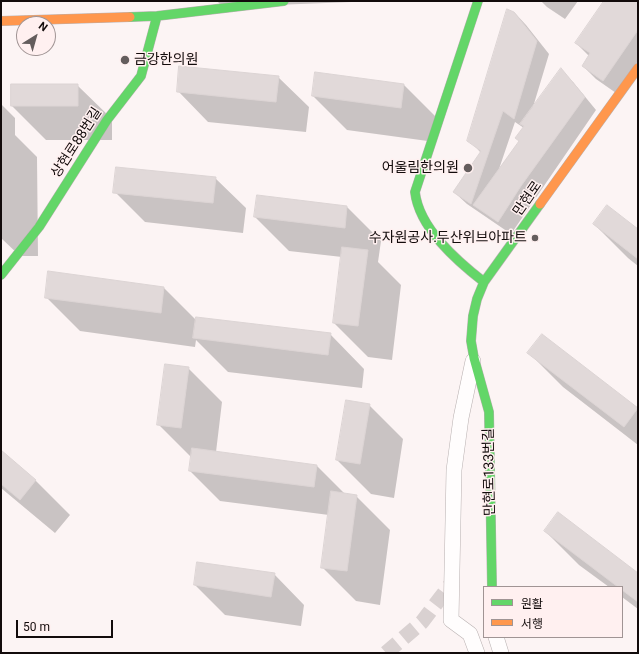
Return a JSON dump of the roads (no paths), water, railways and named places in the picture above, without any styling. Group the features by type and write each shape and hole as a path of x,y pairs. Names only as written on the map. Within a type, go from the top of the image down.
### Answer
{"street":[{"path":"1,21 157,16 284,1"},
{"path":"478,1 415,192 416,201 428,226 462,265 484,282"},
{"name":"상현로88번길","path":"1,275 39,227 107,120 141,76 157,16"},
{"name":"만현로","path":"474,358 471,341 473,316 477,299 484,282 638,68"},
{"path":"474,358 461,418 454,470 450,620 470,634 477,653"},
{"name":"만현로133번길","path":"474,358 489,412 492,586"},
{"path":"496,638 501,653"}],"tunnel":[{"path":"386,653 422,622 451,584"}],"place":[{"name":"금강한의원","path":"125,60"},
{"name":"어울림한의원","path":"468,168"},
{"name":"수자원공사.두산위브아파트","path":"535,238"}]}
